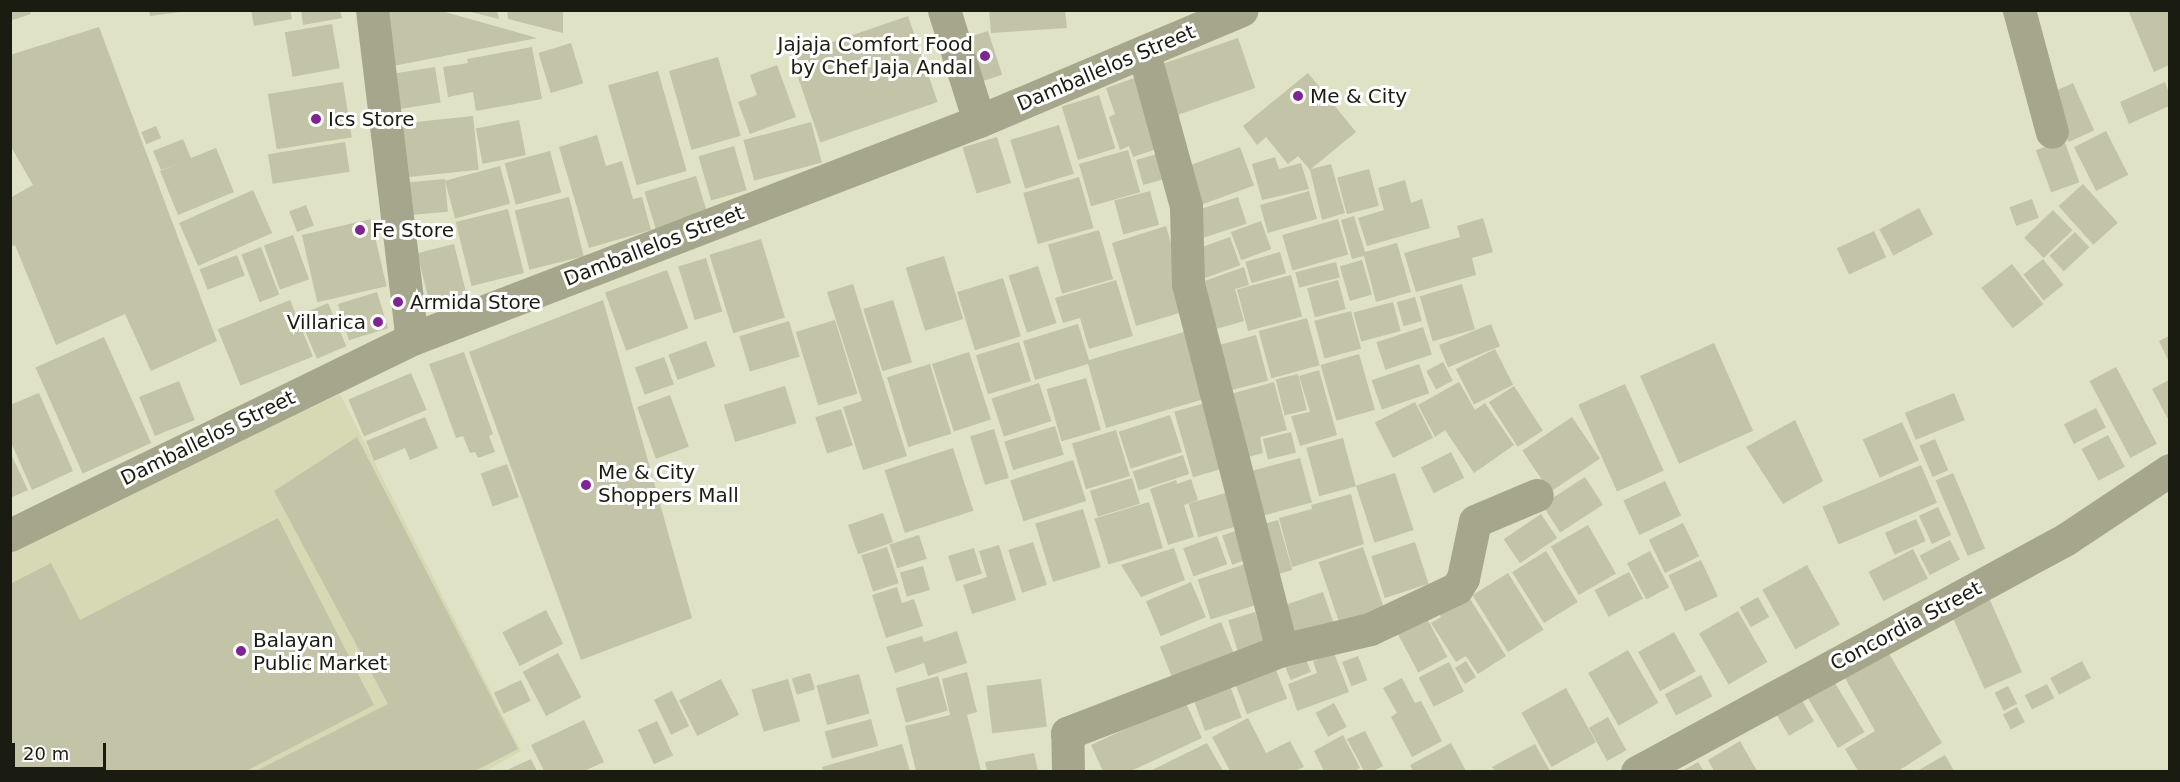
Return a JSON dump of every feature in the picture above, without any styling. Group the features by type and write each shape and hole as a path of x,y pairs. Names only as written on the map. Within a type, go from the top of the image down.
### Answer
{"street":[{"path":"372,10 412,339"},
{"path":"944,10 979,121"},
{"name":"Damballelos Street","path":"10,535 412,339 979,121 1144,53 1207,18 1242,10"},
{"path":"2019,10 2052,132"},
{"path":"1144,53 1185,206 1188,284 1282,650"},
{"name":"Concordia Street","path":"1637,771 2066,539 2169,470"},
{"path":"1068,771 1067,733 1282,650 1370,629 1457,588 1466,568 1475,520 1538,495"}],"shaded area":[{"name":"Balayan Public Market","path":"340,394 521,751 484,772 11,772 11,551"}],"building":[{"path":"10,10 30,10 31,14 10,21"},
{"path":"149,10 181,10 181,12 150,16"},
{"path":"251,10 290,10 292,19 254,26"},
{"path":"301,10 340,10 342,18 303,25"},
{"path":"387,10 438,10 537,38 393,66"},
{"path":"467,10 497,10 499,19 467,11"},
{"path":"507,10 563,10 563,33 508,19"},
{"path":"989,10 1065,10 1067,28 991,33"},
{"path":"2128,10 2169,10 2169,65 2154,72"},
{"path":"908,16 938,102 820,142 791,56"},
{"path":"332,24 340,68 293,77 285,32"},
{"path":"99,27 217,341 151,371 125,314 56,345 15,245 10,247 10,198 33,185 10,145 10,55"},
{"name":"Jajaja Comfort Food by Chef Jaja Andal","path":"988,31 1002,75 981,82 967,38"},
{"path":"1238,38 1255,88 1170,117 1153,67"},
{"path":"571,43 583,83 551,93 538,53"},
{"path":"532,47 542,99 476,111 473,92 448,97 443,67 468,63 467,59"},
{"path":"718,57 741,136 692,150 669,71"},
{"path":"777,65 796,117 750,134 738,102 757,95 750,75"},
{"path":"435,67 441,103 395,110 390,74"},
{"path":"658,71 687,171 637,185 608,85"},
{"path":"1308,73 1356,132 1311,169 1331,164 1345,213 1322,220 1310,170 1298,156 1288,164 1266,137 1257,145 1243,126"},
{"path":"1137,77 1160,148 1133,157 1129,146 1120,150 1109,117 1115,114 1106,88"},
{"path":"343,82 352,137 277,149 268,94"},
{"path":"2165,82 2169,93 2169,106 2129,124 2120,102"},
{"path":"2073,83 2094,131 2069,142 2047,94"},
{"path":"1099,95 1115,149 1078,160 1062,106"},
{"path":"473,116 479,170 407,177 401,124"},
{"path":"519,120 526,155 483,164 476,128"},
{"path":"811,122 822,163 754,181 743,140"},
{"path":"1059,125 1074,174 1025,189 1010,140"},
{"path":"156,126 161,138 146,144 141,132"},
{"path":"2106,131 2128,175 2096,191 2074,147"},
{"path":"597,135 606,166 622,161 633,199 642,197 651,230 589,248 559,147"},
{"path":"997,137 1011,183 977,193 963,148"},
{"path":"183,139 191,158 216,148 234,192 178,215 160,171 183,162 161,170 153,151"},
{"path":"2064,140 2079,182 2051,193 2036,150"},
{"path":"345,142 350,172 273,184 268,154"},
{"path":"734,146 747,190 711,200 698,156"},
{"path":"1240,147 1254,186 1193,208 1179,169"},
{"path":"1128,150 1140,192 1091,206 1079,164"},
{"path":"550,151 561,193 516,205 505,163"},
{"path":"1164,152 1171,177 1143,185 1136,160"},
{"path":"1275,157 1279,169 1301,163 1309,189 1262,200 1252,164"},
{"path":"500,166 510,204 455,218 445,181"},
{"path":"1369,169 1379,206 1347,214 1337,178"},
{"path":"696,176 707,213 656,229 644,192"},
{"path":"1079,177 1094,228 1038,244 1023,193"},
{"path":"445,179 448,212 406,216 403,183"},
{"path":"1405,180 1411,203 1422,199 1430,228 1367,246 1358,218 1384,210 1378,188"},
{"path":"2083,184 2118,223 2093,245 2058,206"},
{"path":"253,190 272,233 198,266 179,223"},
{"path":"1150,191 1159,225 1123,234 1114,201"},
{"path":"1309,191 1317,219 1268,233 1260,205"},
{"path":"569,197 584,256 529,270 515,211"},
{"path":"1238,197 1247,224 1201,238 1192,212"},
{"path":"2032,199 2039,218 2016,226 2009,207"},
{"path":"306,205 314,226 297,232 289,211"},
{"path":"1919,208 1933,234 1893,256 1879,229"},
{"path":"508,209 524,273 472,286 456,222"},
{"path":"2053,210 2072,230 2044,258 2024,238"},
{"path":"1354,216 1365,252 1397,243 1411,292 1376,302 1364,256 1352,259 1341,220"},
{"path":"1483,218 1493,252 1472,258 1476,275 1416,292 1404,253 1460,237 1457,226"},
{"path":"371,219 387,286 317,302 302,235"},
{"path":"1338,219 1348,255 1292,271 1282,235"},
{"path":"1261,221 1271,249 1241,260 1231,232"},
{"path":"1166,226 1179,270 1186,311 1136,326 1112,243"},
{"path":"1099,230 1113,279 1062,294 1048,245"},
{"path":"1874,231 1886,257 1849,275 1837,248"},
{"path":"2075,232 2089,247 2064,271 2049,256"},
{"path":"293,235 309,279 280,290 264,246"},
{"path":"1230,237 1240,265 1205,278 1194,250"},
{"path":"761,239 785,317 733,333 709,255"},
{"path":"454,244 467,297 430,307 417,253"},
{"path":"261,247 279,295 260,302 241,255"},
{"path":"1280,252 1286,273 1251,283 1245,262"},
{"path":"237,255 245,276 208,290 200,269"},
{"path":"944,256 963,319 925,331 906,268"},
{"path":"706,258 722,312 695,320 678,266"},
{"path":"2043,259 2063,285 2044,300 2023,274"},
{"path":"1362,260 1372,295 1350,301 1340,266"},
{"path":"1336,262 1340,278 1299,288 1295,272"},
{"path":"2012,264 2043,304 2013,328 1981,288"},
{"path":"1038,266 1057,323 1027,333 1009,276"},
{"path":"1244,267 1249,285 1235,289 1244,321 1206,332 1193,285"},
{"path":"667,270 688,328 626,351 605,293"},
{"path":"1291,275 1302,317 1248,331 1237,289"},
{"path":"1003,278 1021,336 975,350 957,292"},
{"path":"1116,280 1133,336 1089,349 1080,318 1063,323 1055,298"},
{"path":"1338,280 1346,309 1315,317 1307,288"},
{"path":"853,284 907,456 863,470 843,407 862,401 827,292"},
{"path":"1462,284 1475,329 1433,341 1420,296"},
{"path":"377,292 388,328 349,340 338,304"},
{"path":"1415,297 1422,321 1404,326 1397,302"},
{"path":"290,300 313,357 241,386 218,329"},
{"name":"Me & City Shoppers Mall","path":"603,300 692,618 581,660 469,352"},
{"path":"893,300 912,362 882,371 863,309"},
{"path":"1393,302 1401,331 1361,342 1353,313"},
{"path":"328,303 346,346 317,359 299,316"},
{"path":"1351,311 1361,349 1324,359 1314,321"},
{"path":"1307,318 1320,365 1271,378 1259,331"},
{"path":"835,320 858,394 818,406 796,332"},
{"path":"789,321 800,356 750,372 739,336"},
{"path":"1078,324 1089,360 1184,332 1204,399 1106,428 1088,364 1035,380 1023,341"},
{"path":"1491,324 1500,346 1448,367 1439,345"},
{"path":"1423,327 1432,355 1385,370 1376,342"},
{"path":"1256,335 1268,380 1221,393 1209,348"},
{"path":"2169,336 2169,362 2159,341"},
{"path":"104,337 151,443 83,473 35,368"},
{"path":"706,341 715,366 678,380 668,355"},
{"path":"1019,342 1031,381 988,394 976,355"},
{"path":"1714,343 1753,431 1679,464 1640,376"},
{"path":"1495,349 1513,385 1474,405 1456,369"},
{"path":"464,352 493,434 489,436 495,452 478,458 475,452 470,453 463,436 456,438 429,364"},
{"path":"969,352 991,420 954,432 932,364"},
{"path":"1359,354 1375,410 1337,421 1321,365"},
{"path":"664,357 674,384 645,395 635,368"},
{"path":"1443,362 1453,381 1436,389 1426,371"},
{"path":"930,364 951,434 908,447 887,377"},
{"path":"1419,364 1429,393 1382,410 1372,380"},
{"path":"2116,367 2157,444 2130,458 2090,381"},
{"path":"1319,370 1337,435 1300,446 1291,416 1310,412 1299,376"},
{"path":"411,373 427,410 364,436 348,400"},
{"path":"1298,374 1307,410 1285,415 1276,380"},
{"path":"1086,378 1101,430 1061,441 1047,389"},
{"path":"2169,380 2169,421 2152,389"},
{"path":"179,381 195,420 155,436 139,397"},
{"path":"1274,382 1287,430 1260,437 1263,453 1237,460 1220,397"},
{"path":"1459,382 1475,410 1485,403 1514,445 1474,473 1445,430 1435,437 1418,405"},
{"path":"1039,383 1051,421 1004,436 991,398"},
{"path":"1625,384 1664,471 1617,492 1578,405"},
{"path":"785,386 796,423 735,442 724,405"},
{"path":"1514,386 1543,430 1518,447 1489,402"},
{"path":"39,393 73,471 32,490 10,440 10,405"},
{"path":"1954,393 1965,420 1916,440 1905,413"},
{"path":"670,395 689,447 656,459 637,407"},
{"path":"1415,402 1433,438 1393,458 1375,422"},
{"path":"1205,403 1224,468 1193,477 1174,412"},
{"path":"2096,408 2106,428 2074,444 2064,424"},
{"path":"841,409 853,445 827,453 815,417"},
{"path":"1170,415 1182,452 1131,469 1119,432"},
{"path":"425,417 438,448 410,460 405,448 374,461 366,441"},
{"path":"1572,417 1600,458 1550,492 1522,451"},
{"path":"1795,420 1823,481 1783,504 1746,447"},
{"path":"1902,422 1919,460 1880,478 1863,439"},
{"path":"1055,426 1064,455 1013,470 1004,441"},
{"path":"994,429 1009,478 985,485 970,436"},
{"path":"1116,430 1130,476 1086,489 1072,443"},
{"path":"1291,432 1296,452 1268,459 1263,439"},
{"path":"2108,435 2125,467 2098,481 2082,449"},
{"path":"357,437 518,749 475,771 256,771 388,704 274,491"},
{"path":"1343,438 1356,486 1319,496 1306,448"},
{"path":"1935,439 1948,470 1933,477 1919,446"},
{"path":"953,448 973,511 905,533 885,470"},
{"path":"10,452 28,490 10,498"},
{"path":"1451,452 1464,478 1434,493 1421,467"},
{"path":"1183,455 1189,474 1139,490 1133,471"},
{"path":"1300,458 1312,502 1256,517 1244,473"},
{"path":"1073,460 1086,501 1024,521 1010,480"},
{"path":"507,464 519,497 493,506 481,474"},
{"path":"1921,465 1937,503 1839,545 1823,507"},
{"path":"1395,473 1414,530 1375,543 1356,486"},
{"path":"1953,473 1985,548 1968,556 1936,480"},
{"path":"1585,477 1603,505 1560,532 1542,505"},
{"path":"1132,478 1140,504 1098,517 1090,491"},
{"path":"1191,479 1198,500 1184,505 1194,537 1168,545 1150,489 1176,480 1177,484"},
{"path":"1665,481 1681,515 1639,535 1623,500"},
{"path":"1229,492 1239,526 1198,537 1189,504"},
{"path":"1351,494 1364,544 1292,567 1279,518 1312,509 1311,505"},
{"path":"1149,502 1163,548 1109,565 1094,519"},
{"path":"1938,507 1951,535 1932,544 1919,516"},
{"path":"1083,509 1101,567 1053,582 1035,524"},
{"path":"883,513 893,542 858,554 848,525"},
{"path":"1541,514 1557,538 1520,563 1504,539"},
{"path":"278,518 374,705 246,771 10,771 10,584 51,563 80,620"},
{"path":"1916,519 1926,541 1895,555 1885,533"},
{"path":"1278,520 1292,570 1267,577 1253,527"},
{"path":"1683,523 1699,556 1665,573 1649,540"},
{"path":"1588,525 1616,573 1579,595 1551,546"},
{"path":"1241,529 1251,558 1232,565 1222,536"},
{"path":"919,535 927,559 897,568 890,545"},
{"path":"1217,536 1227,564 1193,577 1183,548"},
{"path":"1950,540 1960,560 1930,575 1920,555"},
{"path":"1033,542 1047,585 1022,593 1008,550"},
{"path":"1415,542 1429,584 1385,598 1371,556"},
{"path":"999,545 1016,600 972,614 963,585 987,577 979,551"},
{"path":"887,547 899,583 873,591 861,555"},
{"path":"1363,547 1386,614 1342,629 1319,562"},
{"path":"974,548 982,574 956,582 948,556"},
{"path":"1174,548 1185,580 1141,597 1121,565"},
{"path":"1913,549 1928,578 1883,601 1868,572"},
{"path":"1546,551 1578,602 1544,623 1512,572"},
{"path":"1650,551 1669,587 1646,599 1627,563"},
{"path":"1701,560 1718,596 1685,611 1668,575"},
{"path":"1252,562 1265,602 1211,620 1198,580"},
{"path":"1807,565 1840,624 1795,649 1762,590"},
{"path":"923,566 930,590 907,597 900,573"},
{"path":"1629,572 1643,598 1609,617 1595,590"},
{"path":"1508,573 1544,630 1508,652 1472,595"},
{"path":"1191,582 1206,617 1161,636 1146,601"},
{"path":"897,587 902,603 914,599 923,626 886,638 872,595"},
{"path":"1323,592 1334,624 1292,638 1281,606"},
{"path":"1467,594 1506,656 1478,674 1466,656 1456,662 1431,623 1441,617 1438,612"},
{"path":"1758,597 1769,617 1751,627 1740,607"},
{"path":"1989,598 2022,672 1984,689 1952,615"},
{"path":"546,610 563,644 520,666 502,632"},
{"path":"1423,611 1447,657 1418,672 1394,626"},
{"path":"1738,611 1768,662 1729,685 1699,634"},
{"path":"1255,612 1266,647 1239,656 1228,620"},
{"path":"1221,622 1234,654 1173,679 1160,647"},
{"path":"957,631 967,663 928,676 924,663 895,673 886,647 922,636 924,642"},
{"path":"1674,632 1696,671 1660,691 1638,652"},
{"path":"1628,650 1658,703 1619,726 1588,673"},
{"path":"1888,652 1942,743 1898,771 1858,771 1845,749 1875,731 1845,678"},
{"path":"558,653 581,697 546,716 523,672"},
{"path":"1334,653 1349,692 1297,711 1288,684 1317,673 1313,661"},
{"path":"1358,656 1367,680 1351,686 1342,662"},
{"path":"1305,657 1311,672 1291,680 1285,665"},
{"path":"1466,661 1476,677 1465,684 1455,668"},
{"path":"2082,661 2091,678 2059,695 2050,678"},
{"path":"1449,662 1464,691 1434,707 1419,677"},
{"path":"1275,667 1287,699 1247,714 1235,682"},
{"path":"967,672 977,712 967,715 981,771 916,771 905,726 950,715 942,679"},
{"path":"810,673 815,689 797,695 792,679"},
{"path":"859,674 870,714 827,725 816,685"},
{"path":"1701,675 1712,696 1676,715 1665,694"},
{"path":"938,676 948,711 906,723 896,688"},
{"path":"1402,678 1415,703 1421,701 1442,741 1412,757 1391,717 1397,713 1383,688"},
{"path":"1832,678 1864,732 1838,748 1805,694"},
{"path":"721,679 739,715 697,736 679,700"},
{"path":"788,679 800,721 764,732 751,689"},
{"path":"1041,679 1047,727 992,733 986,686"},
{"path":"521,680 531,701 504,714 494,693"},
{"path":"1228,680 1242,718 1205,731 1191,693"},
{"path":"2047,684 2054,698 2032,710 2025,695"},
{"path":"2008,686 2017,704 2004,711 1995,693"},
{"path":"1566,688 1596,742 1551,767 1521,713"},
{"path":"672,691 689,726 671,735 654,700"},
{"path":"1800,697 1814,721 1789,736 1775,712"},
{"path":"1185,701 1202,738 1131,771 1103,771 1091,745"},
{"path":"1334,703 1347,727 1328,737 1315,713"},
{"path":"2017,707 2025,722 2011,730 2003,715"},
{"path":"1608,717 1626,750 1607,761 1589,728"},
{"path":"1248,718 1266,753 1290,741 1304,767 1295,771 1230,771 1212,737"},
{"path":"871,719 878,746 832,758 825,731"},
{"path":"584,720 604,762 584,771 544,771 531,745"},
{"path":"657,721 673,755 654,764 638,730"},
{"path":"1365,731 1383,766 1373,771 1364,771 1347,739"},
{"path":"1343,735 1360,768 1354,771 1324,771 1314,751"},
{"path":"1740,741 1757,771 1714,771 1708,760"},
{"path":"1207,743 1223,771 1150,771"},
{"path":"1451,743 1466,771 1413,771 1410,765"},
{"path":"902,744 910,771 823,771 822,767"},
{"path":"1535,744 1550,771 1495,771 1492,767"},
{"path":"1034,753 1038,771 987,771 985,762"},
{"path":"1945,755 1954,771 1917,771"},
{"path":"531,759 537,771 505,771"},
{"path":"1698,762 1704,771 1682,771"}],"place":[{"name":"Jajaja Comfort Food by Chef Jaja Andal","path":"985,56"},
{"name":"Me & City","path":"1298,96"},
{"name":"Ics Store","path":"316,119"},
{"name":"Fe Store","path":"360,230"},
{"name":"Armida Store","path":"398,302"},
{"name":"Villarica","path":"378,322"},
{"name":"Me & City Shoppers Mall","path":"586,485"},
{"name":"Balayan Public Market","path":"241,651"}]}
